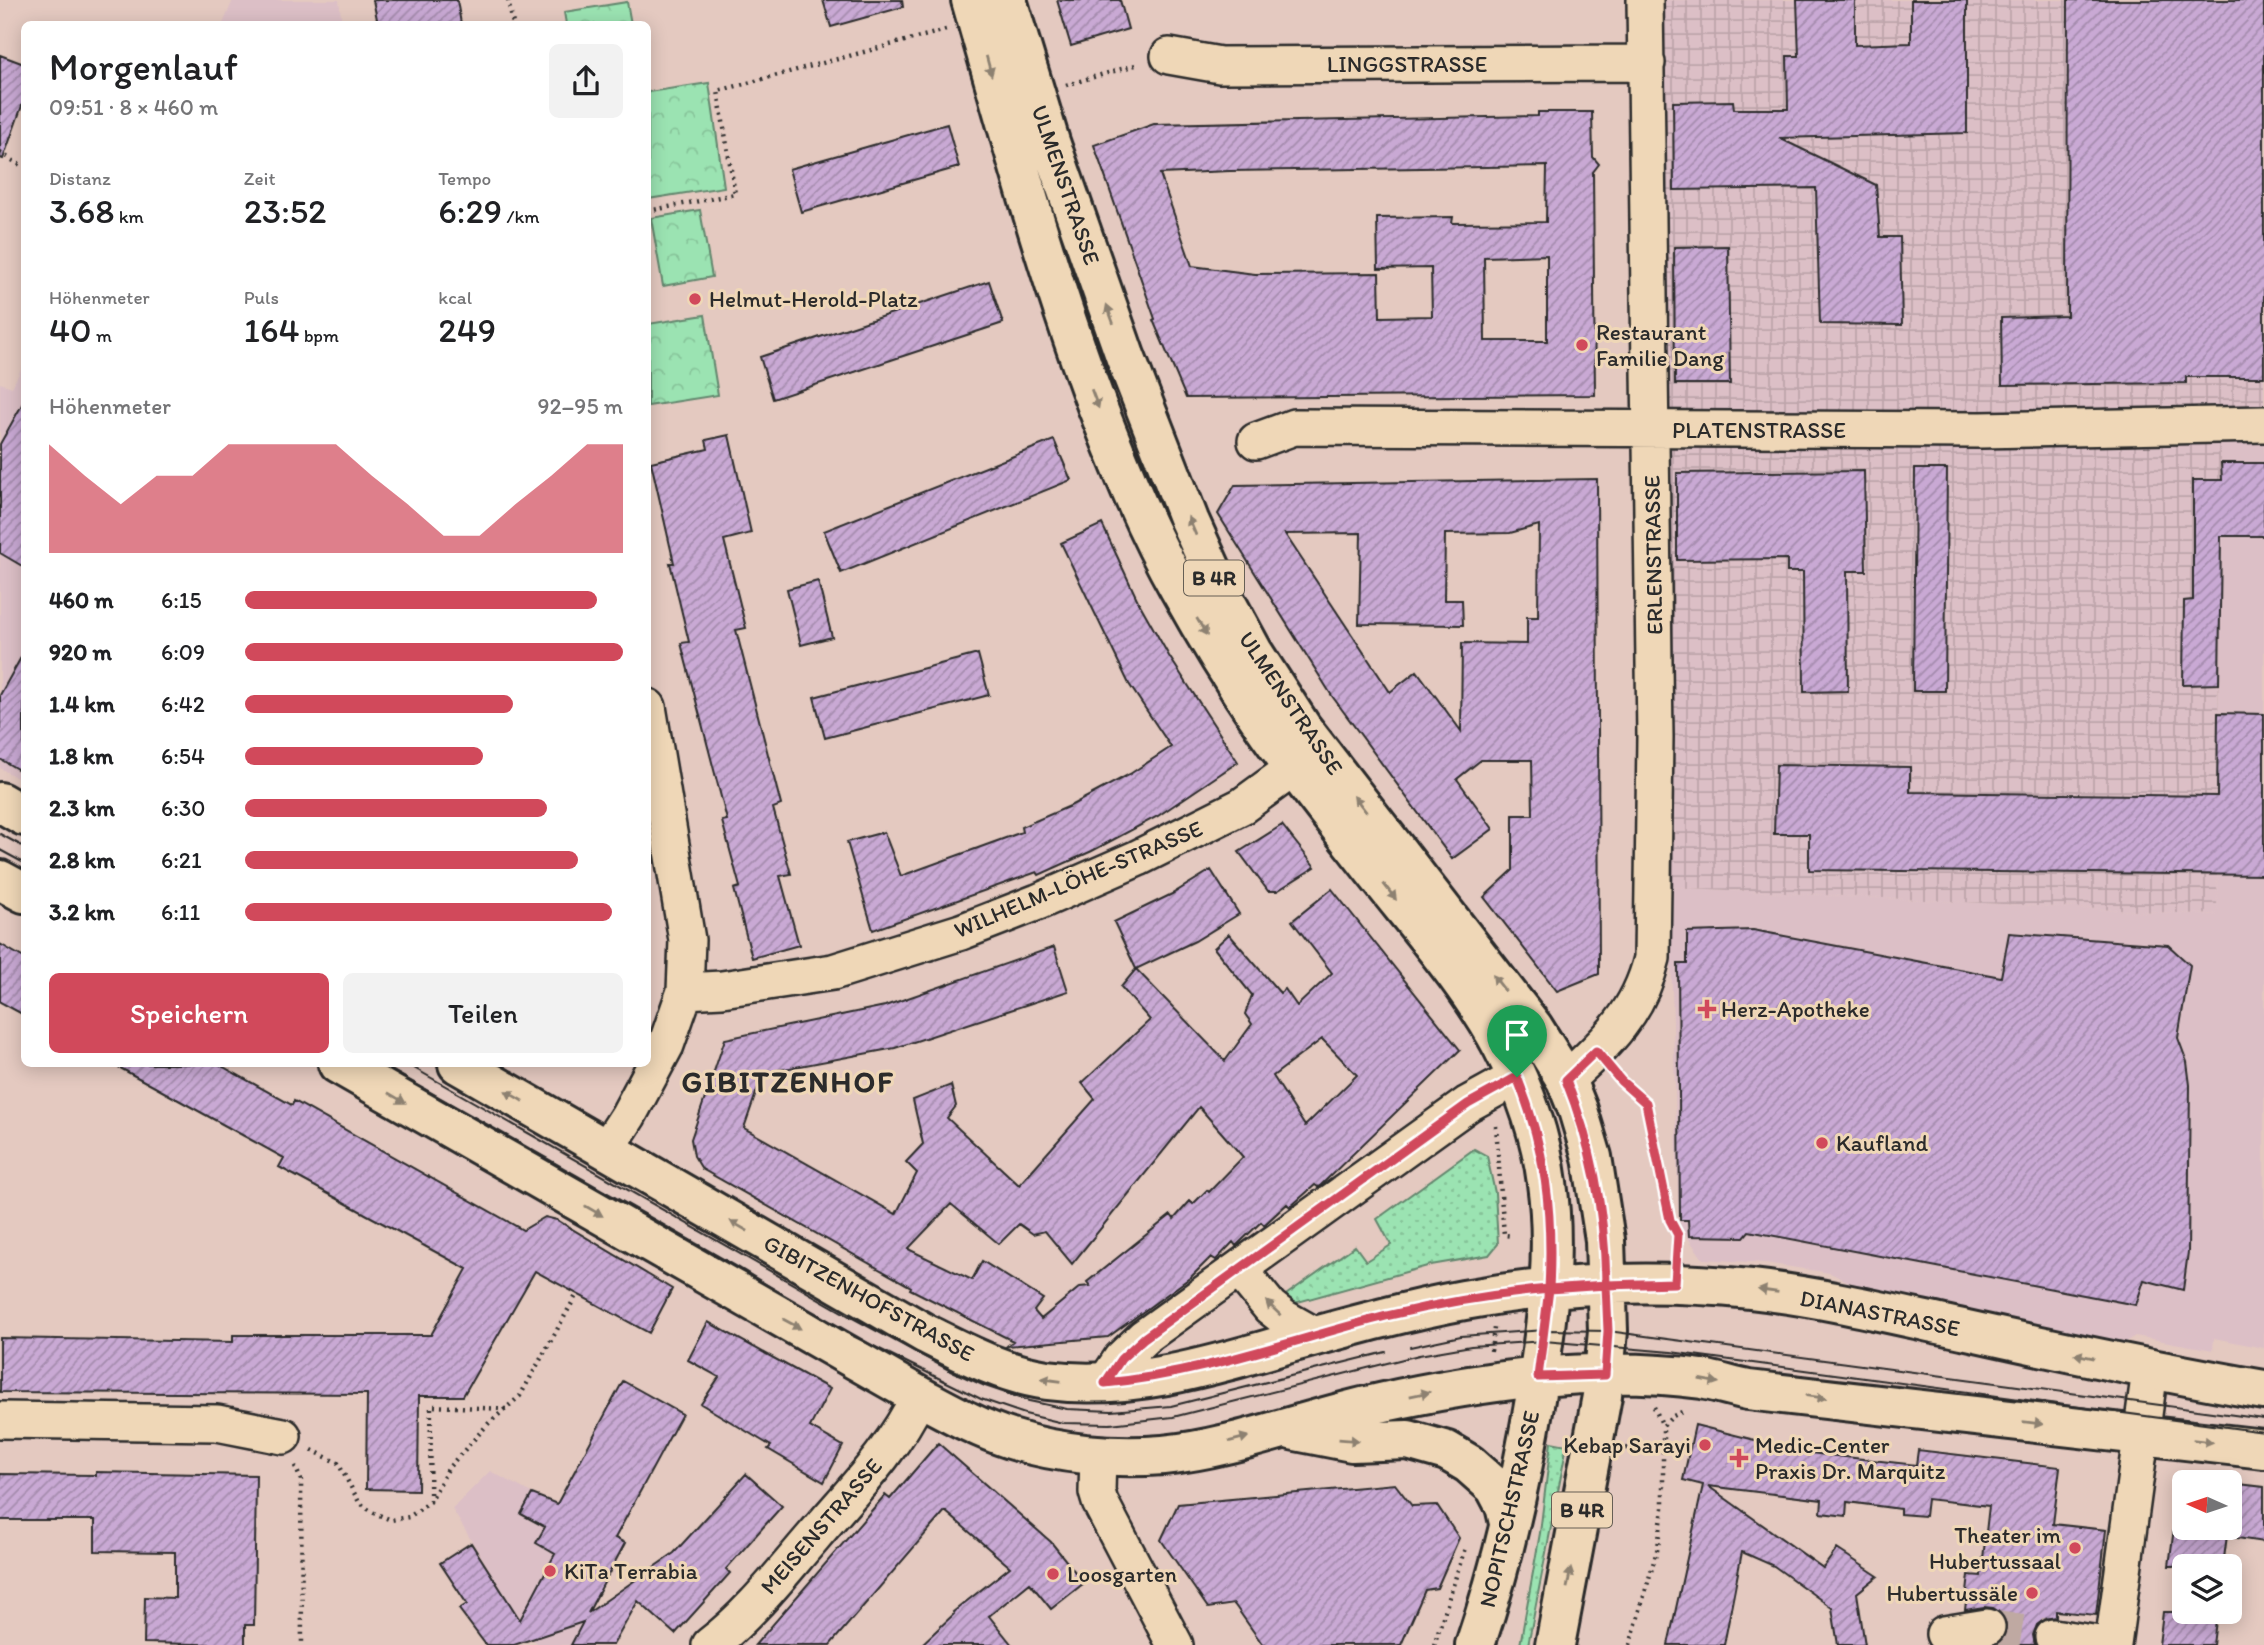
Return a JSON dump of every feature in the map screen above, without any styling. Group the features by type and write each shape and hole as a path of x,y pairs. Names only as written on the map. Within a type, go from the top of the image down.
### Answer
{"main road":[{"name":"ULMENSTRASSE","path":"985,7 1057,87 1125,356 1189,520 1227,604 1253,652 1302,728 1533,1027 1566,1080 1578,1110 1594,1166 1604,1226 1606,1285"},
{"name":"ULMENSTRASSE","path":"985,7 1053,281 1123,473 1178,586 1241,690 1294,768 1474,1001 1494,1032 1500,1095 1534,1126 1547,1181 1550,1227 1549,1289"},
{"path":"0,803 21,814"},
{"path":"0,880 21,890"},
{"path":"343,1067 919,1396 1011,1439 1049,1448 1098,1455 1173,1454 1422,1394 1538,1377 1605,1375 1702,1379 1748,1390 2264,1449"},
{"name":"GIBITZENHOFSTRASSE","path":"463,1067 926,1334 969,1355 1021,1375 1045,1380 1113,1371 1182,1372 1435,1306 1491,1295 1606,1285"},
{"name":"DIANASTRASSE","path":"1606,1285 1675,1283 1752,1289 1835,1302 2150,1370 2264,1390"},
{"name":"B 4R","path":"1555,1645 1577,1538 1605,1375 1608,1331 1606,1285"},
{"name":"NOPITSCHSTRASSE","path":"1475,1645 1509,1523 1538,1377 1549,1289"},
{"path":"1282,1428 1352,1442 1408,1440 1447,1451 1469,1464 1494,1487 1500,1495 1509,1523"}],"street":[{"name":"ERLENSTRASSE","path":"1566,1080 1629,1016 1645,984 1652,958 1655,724 1645,0"},
{"name":"LINGGSTRASSE","path":"1168,56 1220,65 1647,63"},
{"name":"PLATENSTRASSE","path":"1256,441 1294,427 1981,430 2264,424"},
{"path":"606,1150 628,1116 666,1045 685,991 687,940 651,725"},
{"name":"WILHELM-LÖHE-STRASSE","path":"685,991 722,989 833,972 961,932 1138,858 1242,806 1294,768"},
{"path":"1113,1371 1144,1338 1239,1269 1500,1095"},
{"path":"1239,1269 1270,1307 1316,1336"},
{"path":"2113,1645 2150,1370"},
{"name":"MEISENSTRASSE","path":"710,1645 778,1578 894,1443 919,1396"},
{"path":"0,1420 217,1423 283,1436"},
{"path":"1098,1455 1097,1492 1100,1502 1175,1645"},
{"path":"1944,1634 1987,1627"},
{"path":"2053,1637 2106,1645"}],"path":[{"path":"508,0 512,21"},
{"path":"651,210 735,194 718,91 821,65 985,7"},
{"path":"1057,87 1168,56"},
{"path":"0,153 21,165"},
{"path":"1596,1051 1621,1081 1646,1103 1670,1220 1678,1235 1675,1283"},
{"path":"1500,1095 1504,1235 1513,1236"},
{"path":"283,1436 338,1463 359,1502 373,1512 391,1520 409,1517 430,1502 449,1467 488,1424 520,1396 577,1294"},
{"path":"1490,1355 1495,1321"},
{"path":"430,1502 431,1406 506,1409"},
{"path":"1630,1645 1658,1547 1663,1508 1663,1426 1673,1416"},
{"path":"283,1436 301,1480 302,1645"},
{"path":"1642,1451 1663,1449"},
{"path":"1434,1645 1467,1544"}],"shaded area":[{"path":"233,0 339,0 342,21 224,21"},
{"path":"1659,0 2264,0 2264,407 2217,408 2220,441 2217,915 1669,887"},
{"path":"21,370 21,780 0,768 0,383 12,387"},
{"path":"2264,440 2264,1348 2214,1338 2213,1350 2135,1336 2120,1346 1868,1291 1830,1273 1765,1263 1703,1259 1679,1225 1669,887 2217,915 2220,441"},
{"name":"KiTa Terrabia","path":"490,1471 625,1543 571,1645 540,1645 532,1639 452,1509"}],"green space":[{"path":"627,2 630,21 566,21 564,12"},
{"path":"709,83 724,187 651,199 651,92"},
{"path":"700,210 712,277 663,286 651,218"},
{"path":"705,315 718,395 651,406 651,324"},
{"path":"1474,1149 1487,1156 1495,1193 1498,1244 1489,1255 1431,1265 1291,1304 1283,1297 1355,1246 1366,1261 1391,1245 1377,1219"},
{"path":"1551,1442 1567,1445 1528,1645 1520,1645 1540,1533"}],"building":[{"path":"373,0 457,0 460,21 377,21"},
{"path":"823,0 902,0 903,7 831,27"},
{"path":"1057,0 1120,0 1128,29 1071,46"},
{"path":"1797,0 1855,0 1855,45 1911,43 1911,0 1967,0 1967,133 1779,138 1876,185 1880,237 1900,237 1902,325 1820,324 1816,188 1674,190 1673,102 1733,101 1734,109 1788,109 1787,56 1799,56"},
{"path":"2068,0 2264,0 2264,377 2186,377 2186,383 2002,385 2001,318 2067,316"},
{"path":"0,55 21,63 21,108 3,159 0,158"},
{"path":"1538,112 1592,112 1593,157 1599,164 1593,172 1595,395 1186,398 1153,320 1155,319 1094,145 1154,124 1538,116","holes":["1547,166 1546,222 1452,223 1453,217 1377,218 1378,269 1431,268 1432,316 1380,317 1379,273 1255,274 1192,266 1160,174","1547,255 1547,341 1485,341 1484,257"]},
{"path":"947,124 959,167 801,212 789,169"},
{"path":"1728,246 1730,384 1675,384 1674,247"},
{"path":"989,281 1003,323 773,399 760,357"},
{"path":"21,406 21,565 0,553 0,444"},
{"path":"729,435 751,533 724,540 746,628 736,630 781,805 773,808 791,874 780,876 799,945 752,958 734,889 740,887 722,821 727,820 681,643 689,642 670,563 674,563 651,462 708,449 706,440"},
{"path":"1054,440 1071,480 841,573 824,531"},
{"path":"2221,463 2264,463 2264,536 2221,536 2219,684 2183,685 2184,601 2193,600 2193,480 2222,480"},
{"path":"1915,469 1947,469 1945,691 1913,691"},
{"path":"1864,471 1866,571 1847,571 1848,691 1804,692 1803,572 1787,572 1787,559 1677,560 1677,473"},
{"path":"1597,479 1599,974 1557,991 1484,897 1513,870 1513,815 1533,815 1532,760 1481,760 1457,779 1493,829 1452,859 1332,696 1218,514 1235,485","holes":["1539,525 1538,617 1527,617 1527,644 1462,643 1461,731 1417,671 1390,692 1285,534 1361,533 1359,624 1463,625 1462,600 1444,600 1445,534 1510,533"]},
{"path":"1102,524 1138,601 1169,656 1238,762 1158,816 1092,851 1039,875 1037,872 873,930 847,842 884,832 901,876 1022,832 1021,827 1070,806 1130,774 1171,747 1129,684 1061,543"},
{"path":"818,581 832,637 801,645 787,589"},
{"path":"978,654 989,695 825,738 814,697"},
{"path":"21,657 21,771 0,759 0,695"},
{"path":"2218,713 2264,714 2264,875 1809,870 1809,834 1774,834 1776,765 1910,767 1910,792 2217,796"},
{"path":"1282,825 1315,867 1277,891 1268,891 1239,852"},
{"path":"1211,870 1239,914 1195,941 1136,969 1114,922 1172,894"},
{"path":"1332,889 1460,1050 1320,1186 1315,1185 1290,1207 1287,1204 1264,1225 1261,1222 1236,1246 1233,1242 1216,1260 1211,1257 1191,1277 1108,1337 1007,1346 1013,1341 910,1289 911,1287 702,1169 694,1156 691,1139 725,1039 885,1006 1054,947 1068,991 895,1048 763,1073 744,1128 896,1214 917,1173 906,1162 923,1144 913,1100 951,1085 956,1106 947,1118 1019,1185 1095,1099 1082,1083 1150,1020 1121,987 1136,969 1225,1061 1252,1024 1245,1014 1252,995 1214,948 1229,934 1280,993 1285,989 1297,1006 1332,973 1292,921","holes":["1322,1039 1357,1075 1305,1126 1273,1076","1199,1107 1243,1157 1209,1192 1207,1190 1193,1204 1190,1201 1174,1219 1171,1215 1087,1282 1090,1286 1080,1287 1041,1319 1034,1311 1043,1299 982,1261 972,1280 908,1249 951,1204 999,1244 1019,1224 1033,1234 1045,1231 1072,1264"]},
{"path":"1753,930 2001,977 2009,933 2168,945 2190,965 2178,1038 2187,1062 2190,1085 2188,1252 2183,1290 2144,1280 2136,1305 1749,1231 1744,1237 1689,1236 1688,1220 1680,1220 1678,964 1687,964 1687,932"},
{"path":"0,944 21,956 21,1013 0,1002"},
{"path":"118,1067 223,1067 292,1105 294,1101 523,1230 545,1217 557,1220 672,1289 649,1333 535,1271 463,1396 419,1396 418,1490 366,1489 367,1394 0,1392 0,1338 233,1342 233,1335 431,1335 467,1269 279,1167 284,1158"},
{"path":"708,1322 830,1389 810,1427 843,1446 824,1482 768,1449 771,1446 701,1404 719,1377 688,1360"},
{"path":"623,1381 682,1414 615,1538 625,1543 588,1613 674,1553 746,1474 782,1506 726,1569 730,1573 675,1634 638,1601 613,1645 571,1645 583,1622 514,1645 486,1645 459,1609 467,1604 440,1563 471,1543 520,1620 555,1554 536,1543 545,1527 521,1514 532,1494 557,1504"},
{"path":"1695,1425 1775,1445 1775,1449 1916,1465 1918,1450 2060,1467 2053,1524 2106,1530 2096,1615 2056,1611 2056,1617 2045,1619 2037,1625 2033,1635 2035,1645 1995,1645 2006,1633 2007,1623 2002,1614 1993,1608 1984,1607 1965,1610 1969,1575 1981,1576 1989,1506 1927,1499 1925,1516 1900,1514 1900,1509 1847,1502 1846,1516 1821,1513 1822,1500 1708,1486 1823,1568 1837,1549 1878,1576 1857,1593 1865,1645 1838,1645 1832,1608 1774,1566 1742,1552 1724,1645 1668,1645 1703,1485 1683,1480"},
{"path":"938,1443 1051,1542 1084,1583 1051,1609 1030,1583 989,1616 1012,1645 921,1645 954,1614 953,1612 1010,1567 945,1511 830,1645 755,1645 885,1495 890,1499"},
{"path":"96,1472 256,1475 254,1625 245,1625 245,1645 144,1643 145,1597 175,1598 175,1552 95,1551 95,1520 0,1520 0,1474 96,1475"},
{"path":"1395,1484 1412,1506 1437,1505 1459,1538 1437,1588 1425,1590 1401,1645 1263,1645 1234,1604 1208,1608 1161,1540 1178,1504"},
{"path":"2242,1484 2264,1487 2264,1542 2242,1539"},
{"path":"2172,1540 2226,1540 2225,1554 2172,1554 2172,1566 2169,1566"},
{"path":"2163,1612 2172,1612 2172,1624 2216,1624 2213,1645 2159,1645"}],"tunnel":[{"path":"1987,1627 2053,1637"}],"tram line":[{"path":"0,834 21,845"},
{"path":"0,850 21,861"},
{"path":"386,1067 736,1266 845,1332 981,1399 1063,1423 1110,1424 1173,1417 1419,1355 1471,1346 1544,1341 1671,1352 2264,1432"},
{"path":"412,1067 849,1316 949,1370 1029,1401 1067,1409 1111,1411 1171,1406 1386,1352"},
{"path":"1410,1347 1461,1336 1546,1330 1608,1331 2264,1419"}],"place":[{"name":"Helmut-Herold-Platz","path":"695,299"},
{"name":"Restaurant Familie Dang","path":"1582,345"},
{"name":"Herz-Apotheke","path":"1707,1009"},
{"name":"Kaufland","path":"1822,1143"},
{"name":"Kebap Sarayi","path":"1705,1445"},
{"name":"Medic-Center Praxis Dr. Marquitz","path":"1739,1458"},
{"name":"Theater im Hubertussaal","path":"2075,1548"},
{"name":"KiTa Terrabia","path":"550,1571"},
{"name":"Loosgarten","path":"1053,1574"},
{"name":"Hubertussäle","path":"2032,1593"}],"district":[{"name":"GIBITZENHOF","path":"788,1082"}],"route":[{"path":"1517,1077 1468,1104 1144,1338 1121,1359 1105,1383 1182,1372 1435,1306 1491,1295 1549,1289 1546,1330 1538,1377 1605,1375 1608,1331 1606,1285 1675,1283 1678,1235 1670,1220 1646,1103 1621,1081 1596,1051 1566,1080 1592,1157 1604,1226 1606,1285 1549,1289 1550,1206 1547,1181 1528,1105 1517,1077"}]}
